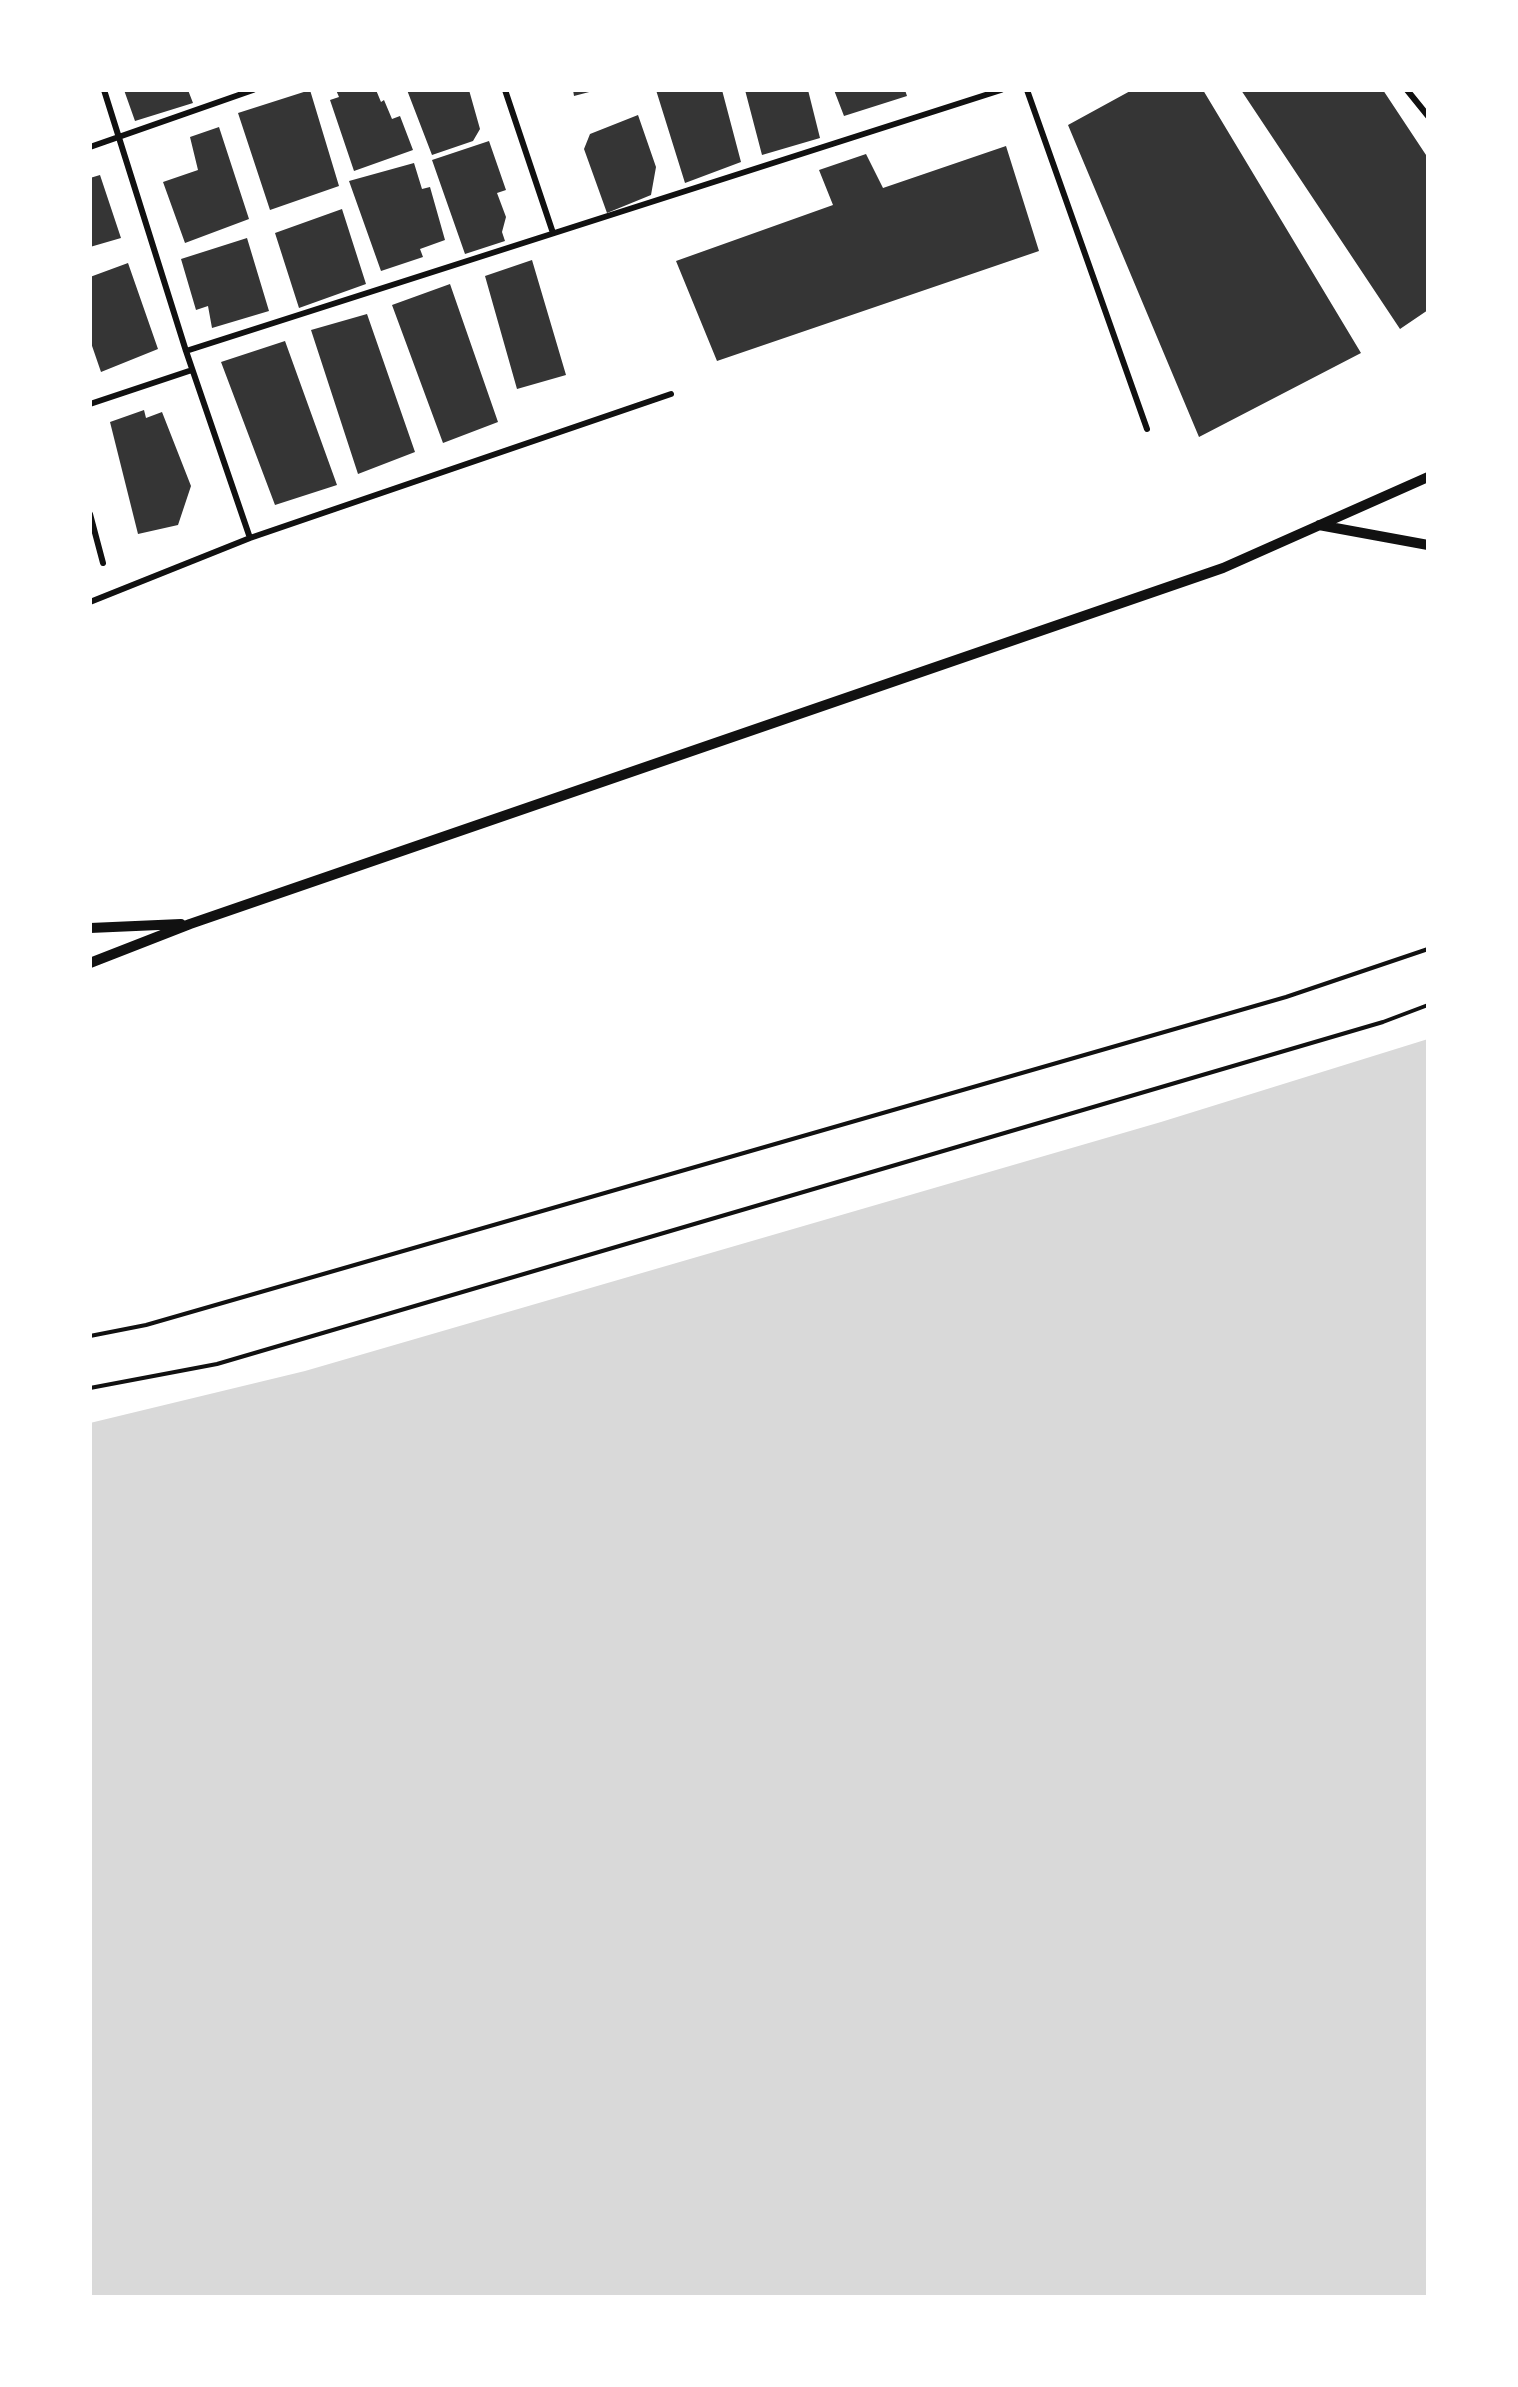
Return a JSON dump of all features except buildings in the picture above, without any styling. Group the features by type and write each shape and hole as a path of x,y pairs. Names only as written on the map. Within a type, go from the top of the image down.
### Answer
{"street":[{"path":"104,90 192,370 250,538"},
{"path":"90,147 254,90"},
{"path":"505,90 553,233"},
{"path":"186,351 1001,90"},
{"path":"1027,90 1147,429"},
{"path":"1407,90 1428,116"},
{"path":"90,404 192,370"},
{"path":"90,602 250,538 672,394"},
{"path":"90,963 190,924 1223,568 1428,477"},
{"path":"90,514 103,563"},
{"path":"1319,525 1428,545"},
{"path":"90,928 190,924"}],"path":[{"path":"90,1336 146,1325 1274,1001 1428,949"},
{"path":"90,1388 218,1364 1371,1025 1428,1005"}],"shaded area":[{"path":"1428,1039 1428,2297 90,2297 90,1423 305,1371 1161,1122"}]}
